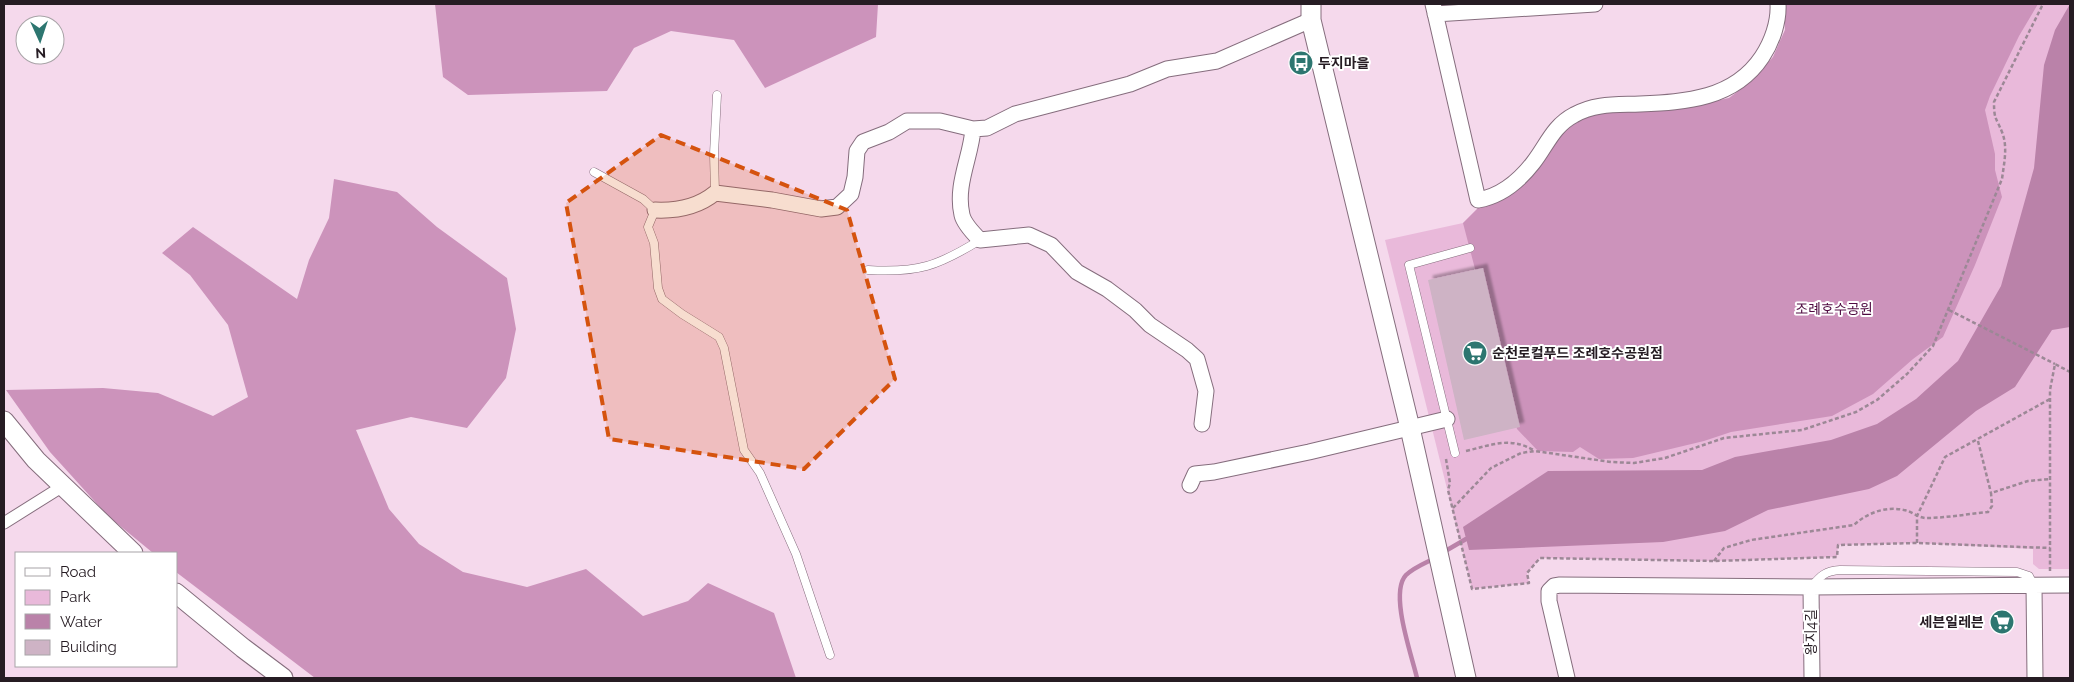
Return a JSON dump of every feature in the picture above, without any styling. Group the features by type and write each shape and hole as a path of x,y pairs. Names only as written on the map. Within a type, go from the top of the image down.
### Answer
{"street":[{"path":"1595,4 1434,9 1478,200 1500,194 1515,182 1534,162 1558,126 1574,115 1592,107 1616,103 1640,104 1686,100 1715,94 1738,82 1754,69 1766,52 1774,32 1778,4"},
{"path":"655,210 666,211 685,208 705,201 715,193 772,200 821,209 837,206 851,194 855,177 857,151 863,142 889,132 907,121 940,121 973,129 986,128 1015,114 1130,84 1167,69 1217,61 1311,12 1410,428 1466,678"},
{"path":"973,129 960,195 962,216 980,240 1029,235 1051,245 1077,272 1107,289 1135,310 1150,325 1187,350 1197,359 1206,391 1202,424"},
{"path":"1190,485 1195,474 1214,472 1309,452 1446,419"},
{"path":"4,421 36,460 132,552"},
{"path":"4,523 63,486"},
{"path":"1567,678 1548,601 1549,591 1554,586 1706,584 1811,587 2070,586"},
{"path":"2034,586 2035,678"},
{"name":"왕지4길","path":"1811,587 1812,678"},
{"path":"178,595 283,678"}],"lane":[{"path":"715,193 714,154 717,95"},
{"path":"594,172 643,199 655,210 648,227 654,243 658,288 662,299 719,337 724,348 744,450 760,473 796,554 830,655"},
{"path":"868,270 914,270 949,259 980,240"},
{"path":"1455,453 1409,265 1470,248"}],"path":[{"path":"1453,508 1491,468 1521,453 1534,451 1611,462 1634,463 1665,458 1724,438 1802,430 1856,412 1877,400 1907,374 1933,346 1949,310 2002,179 2006,150 2002,132 1994,117 1994,102 2043,4"},
{"path":"1949,310 2070,372"},
{"path":"2050,572 2050,399 2055,364"},
{"path":"1917,543 1917,516 1945,457 2050,399"},
{"path":"1714,561 1724,548 1750,540 1854,525 1862,517 1876,511 1905,510 1924,518 1988,512 1992,506 1991,493 1978,440"},
{"path":"1534,451 1524,444 1512,442 1445,455 1450,483 1448,490 1472,589 1529,583 1527,573 1540,558 1714,561 1837,557 1838,545 1917,543 2050,548"},
{"path":"1991,493 2028,481 2050,479"}],"highlighted area":[{"path":"661,135 847,210 895,379 804,469 609,439 566,203"}],"green space":[{"path":"435,4 878,4 876,37 765,88 734,40 671,31 634,48 607,91 468,95 443,77"},
{"name":"조례호수공원","path":"1784,4 2070,4 2070,569 2039,569 2033,564 2033,549 1917,543 1838,545 1837,557 1714,561 1540,558 1527,573 1529,583 1472,589 1385,240 1463,223 1478,208 1497,201 1596,110 1685,108 1729,98 1753,80 1773,57 1785,30"},
{"path":"1784,4 2038,4 2019,36 1985,110 1995,154 1995,170 2002,197 1975,265 1943,337 1913,359 1873,394 1832,416 1731,432 1704,441 1633,458 1599,459 1580,447 1573,452 1538,451 1517,429 1463,223 1478,208 1497,201 1570,123 1596,110 1685,108 1729,98 1753,80 1773,57 1785,30"},
{"path":"334,179 397,192 437,227 507,278 516,329 506,378 467,428 411,417 356,430 389,509 419,544 463,572 527,587 586,569 643,616 688,601 708,583 774,613 796,678 315,678 178,574 178,552 152,552 108,516 50,452 6,390 103,388 158,393 213,416 248,397 228,325 190,275 162,253 193,227 297,299 309,260 329,218"}],"water":[{"path":"2070,4 2070,327 2052,330 2015,387 1976,411 1897,476 1869,489 1768,510 1725,531 1663,542 1469,550 1463,527 1548,471 1702,470 1735,457 1831,440 1877,424 1916,399 1958,361 2001,286 2034,168 2044,65 2055,30"}],"building":[{"path":"1483,268 1520,427 1464,440 1428,280"}],"waterway":[{"path":"1442,553 1466,539"},
{"path":"1417,678 1403,625 1400,596 1401,584 1409,572 1433,559"}],"place":[{"name":"두지마을","path":"1301,63"},
{"name":"순천로컬푸드 조례호수공원점","path":"1475,353"},
{"name":"세븐일레븐","path":"2002,622"}]}
